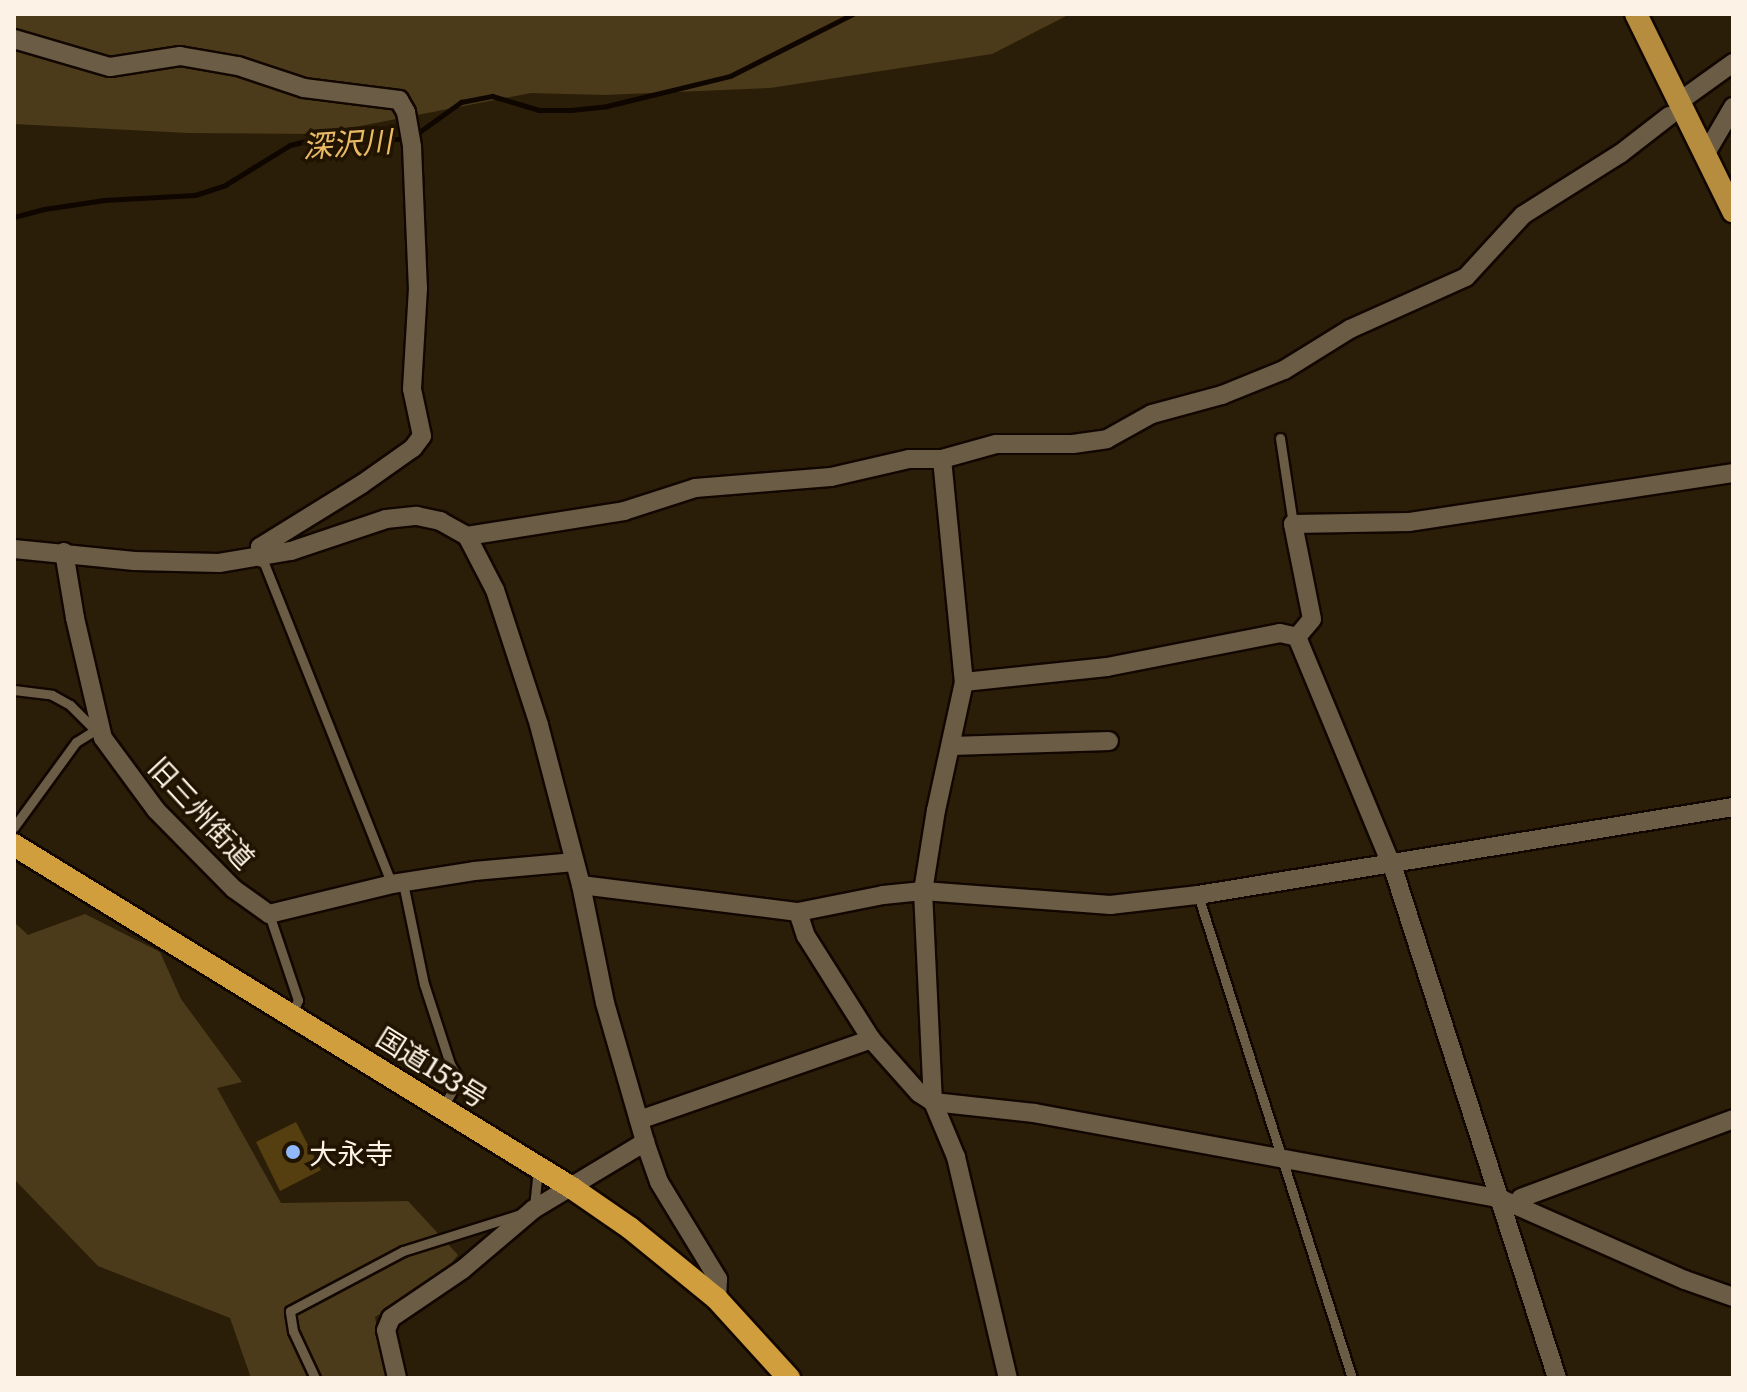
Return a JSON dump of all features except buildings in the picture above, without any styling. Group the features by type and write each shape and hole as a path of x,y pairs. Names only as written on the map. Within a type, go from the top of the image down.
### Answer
{"highway":[{"name":"国道153号","path":"14,845 572,1188 630,1228 717,1299 789,1378"}],"main road":[{"path":"1636,14 1733,211"}],"street":[{"path":"14,39 110,67 180,56 238,66 304,88 399,100 408,122 412,147 418,288 412,389 422,436 413,448 362,484 260,547 262,558"},
{"path":"1687,96 1733,63"},
{"path":"1705,155 1733,107"},
{"path":"467,536 624,511 695,488 831,477 909,459 942,459 996,444 1073,444 1107,439 1152,414 1222,395 1284,370 1350,329 1466,277 1523,215 1620,154 1669,116"},
{"path":"942,459 964,682 936,810 923,891 933,1102 956,1157 1008,1378"},
{"path":"1297,637 1312,619 1293,524 1409,522 1733,473"},
{"path":"14,549 134,561 219,563 262,558 386,519 417,516 440,521 467,536 500,605 539,725 581,885 605,1003 645,1142 659,1182 718,1279 717,1299"},
{"path":"64,552 99,734"},
{"path":"964,682 1107,667 1280,633 1297,637"},
{"path":"1297,637 1395,874 1507,1202 1557,1378"},
{"name":"旧三州街道","path":"99,734 156,810 234,889 269,914"},
{"path":"952,746 1109,741"},
{"path":"581,885 798,912 923,891 1110,905 1198,895 1388,861 1733,807"},
{"path":"269,914 397,884 575,862"},
{"path":"798,912 806,936 871,1039 919,1093 933,1102 1034,1113 1282,1157 1507,1202 1733,1297"},
{"path":"639,1120 871,1039"},
{"path":"1507,1202 1733,1119"},
{"path":"397,1378 386,1330 391,1318 462,1270 534,1209 645,1142"}],"lane":[{"path":"1280,438 1293,524"},
{"path":"262,558 397,884 424,984 450,1064 459,1079 443,1107"},
{"name":"旧三州街道","path":"14,690 52,695 70,705 99,734"},
{"path":"14,827 76,742 99,734"},
{"path":"1198,895 1352,1378"},
{"path":"269,914 298,1000 292,1014"},
{"path":"315,1378 293,1331 290,1311 403,1251 534,1209 539,1167"}],"shaded area":[{"path":"14,14 1070,14 992,54 770,88 604,95 531,93 319,134 188,133 14,124"},
{"path":"85,914 160,952 181,999 242,1082 217,1088 281,1203 408,1201 458,1255 438,1280 375,1317 386,1378 251,1378 230,1318 98,1266 14,1179 14,922 28,935"}],"waterway":[{"name":"深沢川","path":"415,135 461,102 492,96 539,110 571,110 607,106 730,76 853,14"},
{"name":"深沢川","path":"14,217 104,200 195,195 225,185 290,145 314,139 405,139"}],"place":[{"name":"大永寺","path":"293,1152"}]}
